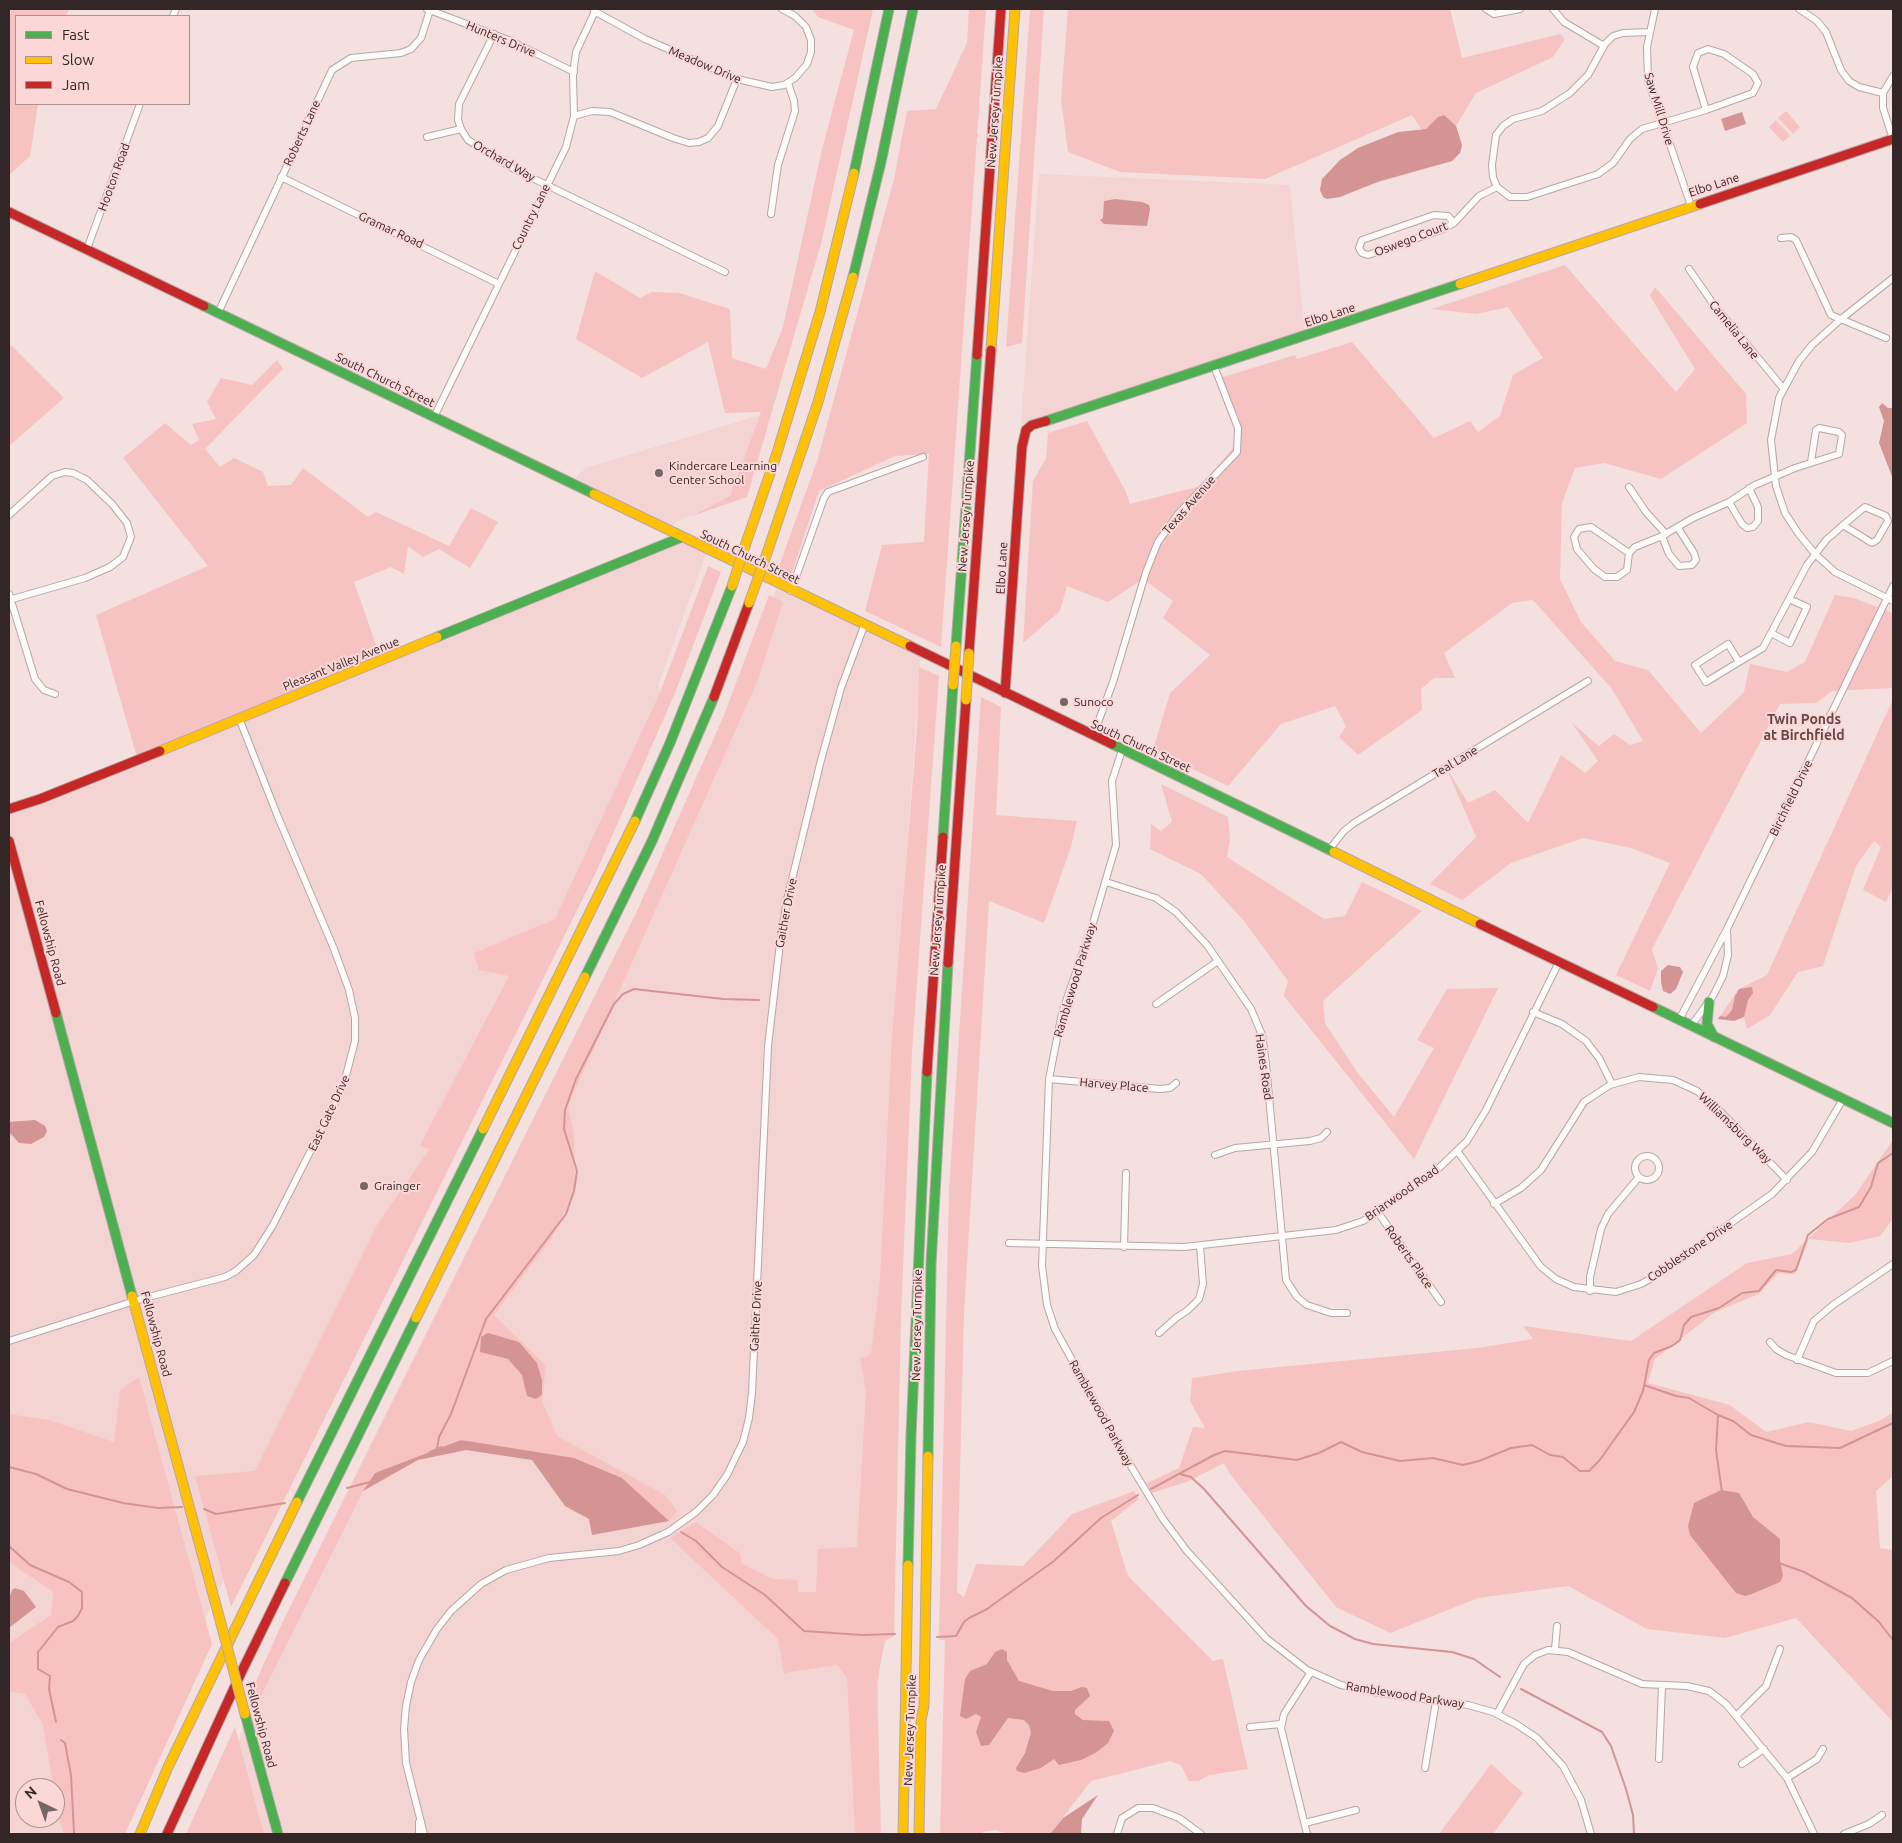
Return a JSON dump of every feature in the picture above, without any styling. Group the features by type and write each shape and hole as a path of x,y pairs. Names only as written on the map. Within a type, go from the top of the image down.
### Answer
{"main road":[{"path":"140,1834 231,1635 628,837 680,719 732,586 776,456 824,293 862,140 889,9"},
{"path":"167,1834 238,1680 652,841 708,710 767,553 818,402 851,284 881,162 913,9"},
{"name":"New Jersey Turnpike","path":"903,1834 911,1436 922,1143 1002,9"},
{"name":"New Jersey Turnpike","path":"919,1834 921,1720 924,1706 931,1273 944,1023 1015,9"},
{"name":"Elbo Lane","path":"1005,693 1010,653 1022,447 1026,430 1044,420 1214,366 1893,139"},
{"name":"South Church Street","path":"9,212 1260,816 1420,896 1437,901 1480,924 1714,1038 1893,1123"},
{"name":"Pleasant Valley Avenue","path":"9,809 56,793 682,537"},
{"name":"Fellowship Road","path":"9,841 278,1834"},
{"path":"1709,1002 1706,1024 1714,1038"},
{"path":"924,1706 926,1834"},
{"path":"897,1834 905,1756"}],"street":[{"path":"771,214 778,165 795,111 788,83 807,64 811,52 811,40 801,21 782,9"},
{"path":"1486,9 1494,14 1520,9"},
{"path":"1553,9 1564,22 1604,46"},
{"name":"Saw Mill Drive","path":"1655,9 1649,32 1646,71 1691,206"},
{"path":"1799,9 1817,21 1826,32 1841,70 1849,81 1859,87 1883,94"},
{"name":"Hunters Drive","path":"428,10 525,47 574,72"},
{"name":"Roberts Lane","path":"218,313 332,70 351,58 401,53 411,48 421,38 428,10"},
{"name":"Meadow Drive","path":"595,10 645,39 737,79 766,87 788,83"},
{"name":"Country Lane","path":"434,417 566,147 574,116 576,52 595,10"},
{"path":"1649,32 1618,34 1604,46 1592,70 1570,93 1542,111 1513,119 1499,130 1492,165 1493,177 1497,187 1510,196 1527,197 1598,174 1614,163 1634,135 1646,127 1706,110 1748,96 1756,89 1758,83 1753,74 1719,51 1708,49 1698,53 1693,67 1706,110"},
{"name":"Orchard Way","path":"494,34 460,99 458,115 461,129 468,140 478,148 547,186 725,272"},
{"path":"1893,76 1883,94 1883,108 1893,139"},
{"path":"574,116 592,111 610,112 672,138 689,143 699,142 708,138 718,126 737,79"},
{"name":"Hooton Road","path":"86,250 140,105"},
{"path":"427,137 461,129"},
{"name":"Gramar Road","path":"281,177 499,284"},
{"name":"Oswego Court","path":"1454,222 1448,216 1434,215 1362,240 1359,248 1368,255 1441,230 1454,222 1479,196 1497,187"},
{"path":"1781,238 1791,237 1796,240 1828,312 1886,338"},
{"name":"Camelia Lane","path":"1689,269 1714,305 1763,367 1783,388"},
{"path":"1890,599 1835,572 1815,554 1785,513 1774,478 1771,429 1783,388 1812,345 1841,319 1893,278"},
{"name":"Texas Avenue","path":"1093,736 1113,682 1146,572 1158,542 1178,514 1237,452 1238,428 1214,366"},
{"path":"1629,553 1591,527 1580,529 1574,537 1577,549 1594,569 1605,577 1617,577 1627,570 1629,553 1634,547 1664,535 1693,518 1729,502 1749,488 1811,462 1839,454 1842,435 1839,432 1824,429 1816,430 1811,462"},
{"path":"792,591 824,498 828,492 923,457"},
{"path":"9,515 52,476 65,472 73,473 87,480 112,504 127,524 130,537 123,557 110,567 85,578 9,598 35,680 44,690 56,694"},
{"path":"1629,486 1664,535 1669,554 1679,566 1692,565 1696,560 1694,553 1678,528"},
{"path":"1729,502 1742,524 1747,528 1754,527 1758,522 1758,507 1749,488"},
{"path":"1739,662 1728,644 1695,664 1706,682 1763,648 1815,554 1827,539 1843,525 1865,507 1886,516 1888,521 1877,540 1872,543 1843,525"},
{"name":"Birchfield Drive","path":"1680,1020 1890,599 1893,586"},
{"path":"1771,633 1790,644 1807,607 1789,599"},
{"name":"Gaither Drive","path":"424,1834 406,1757 406,1706 411,1682 419,1660 450,1611 481,1584 506,1570 549,1558 619,1551 639,1545 668,1532 696,1512 713,1495 727,1475 743,1442 749,1418 753,1387 769,1034 780,943 791,884 821,760 841,688 864,626"},
{"name":"Teal Lane","path":"1328,851 1354,823 1588,681"},
{"name":"East Gate Drive","path":"9,1341 134,1302 225,1277 254,1255 274,1225 343,1087 353,1052 355,1018 342,969 239,718"},
{"name":"Ramblewood Parkway","path":"1122,750 1112,781 1116,845 1106,882 1062,1013 1049,1079 1042,1244 1043,1286 1053,1323 1156,1508 1182,1546 1262,1634 1286,1655 1311,1672 1354,1689 1468,1705 1497,1714 1516,1724 1537,1738 1564,1766 1581,1800 1591,1834"},
{"name":"Haines Road","path":"1106,882 1163,902 1190,924 1218,961 1250,1009 1262,1035 1286,1280 1297,1297 1319,1310 1347,1313"},
{"name":"Birchfield Drive","path":"1691,1026 1709,1002 1724,969 1728,955 1727,929"},
{"path":"1156,1004 1218,961"},
{"name":"Briarwood Road","path":"1009,1243 1124,1247 1200,1246 1346,1228 1377,1211 1458,1152 1478,1126 1559,962"},
{"path":"1533,1012 1562,1024 1586,1042 1599,1058 1612,1084"},
{"name":"Williamsburg Way","path":"1494,1204 1521,1188 1541,1170 1555,1151 1579,1108 1597,1092 1612,1084 1631,1078 1656,1077 1673,1080 1689,1087 1718,1109 1787,1180"},
{"name":"Harvey Place","path":"1049,1079 1160,1089 1170,1088 1176,1083"},
{"name":"Cobblestone Drive","path":"1458,1152 1541,1267 1565,1284 1590,1290 1616,1292 1649,1280 1751,1210 1787,1180 1820,1142 1843,1099"},
{"path":"1215,1155 1235,1148 1316,1140 1327,1132"},
{"path":"1124,1247 1126,1173"},
{"path":"1590,1290 1591,1269 1601,1229 1613,1208 1639,1177"},
{"name":"Roberts Place","path":"1377,1211 1441,1302"},
{"path":"1159,1333 1188,1310 1198,1299 1203,1284 1200,1246"},
{"path":"1797,1360 1807,1333 1820,1315 1893,1264"},
{"path":"1770,1342 1776,1349 1797,1360 1829,1371 1852,1375 1868,1373 1893,1361"},
{"path":"1555,1649 1557,1626"},
{"path":"1497,1714 1524,1664 1535,1654 1555,1649 1575,1655 1627,1679 1662,1686 1687,1686 1709,1691 1720,1699 1736,1716 1787,1778 1814,1834"},
{"path":"1736,1716 1766,1686 1780,1649"},
{"path":"1307,1834 1281,1724 1288,1707 1311,1672"},
{"path":"1659,1759 1662,1686"},
{"path":"1425,1768 1436,1701"},
{"path":"1250,1727 1281,1724"},
{"path":"1742,1764 1764,1749"},
{"path":"1787,1778 1817,1759 1822,1749"},
{"path":"1117,1834 1122,1818 1138,1808 1153,1808 1174,1816 1191,1825 1202,1834"},
{"path":"1304,1823 1356,1810"},
{"path":"1844,1834 1869,1824 1882,1815"},
{"name":"Gaither Drive","path":"418,1834 420,1816"}],"shaded area":[{"path":"12,9 69,9 66,15 15,15 15,105 38,105 30,156 9,175 9,18"},
{"path":"812,9 873,9 822,240 747,497 689,517 730,496 761,412 725,413 708,342 642,378 576,339 595,271 640,298 652,292 679,293 730,309 732,358 766,369 783,327 822,149 854,30 818,17"},
{"path":"969,9 986,9 941,647 865,611 882,545 924,542 929,454 895,456 819,491 791,576 778,569 817,461 894,179 907,111 936,109 967,43"},
{"path":"1030,9 1044,9 1022,343 1006,347"},
{"path":"1068,9 1450,9 1462,58 1560,34 1565,39 1553,57 1476,93 1456,126 1462,148 1452,161 1324,198 1322,179 1358,148 1422,130 1412,115 1265,179 1120,172 1068,152 1061,100"},
{"path":"1786,111 1800,127 1793,134 1778,118"},
{"path":"1742,112 1746,124 1725,131 1721,119"},
{"path":"1444,115 1456,126 1462,145 1460,153 1452,161 1380,181 1340,197 1327,199 1323,197 1320,190 1322,179 1340,160 1358,148 1398,132 1426,129 1438,117"},
{"path":"1776,120 1790,136 1783,142 1769,127"},
{"path":"1039,174 1290,185 1305,334 1021,424"},
{"path":"1115,199 1142,202 1149,205 1147,226 1104,224 1100,220 1103,218 1104,201"},
{"path":"1565,265 1676,392 1695,369 1650,296 1655,287 1746,394 1747,423 1661,479 1604,463 1575,468 1562,503 1560,579 1581,622 1615,661 1648,670 1701,733 1744,692 1750,664 1787,672 1805,662 1835,595 1854,598 1893,613 1893,688 1832,691 1816,703 1780,704 1652,949 1658,969 1650,991 1616,975 1670,863 1631,848 1583,838 1511,863 1462,900 1430,884 1476,837 1446,767 1468,803 1495,790 1528,823 1561,755 1585,773 1598,761 1572,723 1599,746 1614,734 1630,745 1643,741 1612,689 1533,600 1512,603 1444,653 1455,678 1434,678 1421,689 1422,710 1358,755 1339,737 1346,726 1335,706 1281,724 1228,786 1153,750 1170,693 1210,655 1163,618 1173,601 1143,579 1108,602 1067,586 1060,611 1023,643 1033,481 1046,458 1048,433 1087,421 1126,492 1130,504 1201,486 1241,438 1220,378 1295,355 1297,359 1352,342 1434,438 1470,421 1478,432 1500,416 1513,375 1543,358 1508,307 1476,314 1432,309"},
{"path":"9,343 64,398 9,446"},
{"path":"277,360 283,369 205,449 220,467 234,458 263,472 268,486 291,485 303,468 368,517 376,512 449,546 471,508 498,522 470,568 439,549 423,557 408,546 404,574 391,567 354,582 382,662 138,761 96,615 208,566 123,458 165,423 191,445 199,440 192,424 216,419 207,402 221,378 252,385"},
{"path":"1882,403 1888,408 1893,408 1893,479 1879,443 1884,421 1879,407"},
{"name":"Kindercare Learning Center School","path":"760,415 730,496 671,525 575,478 586,468"},
{"path":"682,537 708,549 658,685 661,690 532,972 214,1600 105,1834 9,1834 9,808"},
{"path":"708,566 721,572 675,693 598,868 231,1607 195,1476 255,1471 377,1225 429,1150 420,1145 509,976 479,970 474,953 555,919 661,690"},
{"path":"778,584 921,652 898,975 884,1525 873,1834 195,1834 287,1635 491,1220 737,699"},
{"path":"769,595 783,602 758,680 568,1106 574,1134 575,1192 552,1237 494,1315 546,1366 542,1401 557,1436 665,1495 677,1511 669,1521 622,1478 461,1440 375,1473 363,1491 257,1704 253,1688 284,1619 638,909 724,715"},
{"path":"919,667 939,676 912,1052 901,1316 894,1636 885,1641 877,1682 881,1834 855,1834 847,1677 837,1665 784,1673 778,1639 670,1538 696,1522 741,1554 741,1563 773,1579 798,1580 798,1592 816,1592 818,1549 857,1547 866,1391 860,1359 871,1354 880,1279 892,1037 917,729"},
{"path":"981,697 1001,707 996,815 1077,821 1071,847 1044,923 989,901 964,1313 957,1592 964,1597 976,1564 1023,1566 1072,1514 1134,1491 1139,1499 1111,1521 1128,1576 1213,1661 1223,1659 1248,1769 1210,1775 1198,1781 1189,1781 1181,1765 1170,1761 1091,1781 1050,1834 1008,1834 995,1830 981,1834 940,1834 945,1641 939,1639 949,1190"},
{"path":"1893,699 1893,888 1886,902 1863,890 1881,847 1874,841 1856,866 1823,966 1798,972 1770,1015 1747,1029 1744,1017 1718,1019 1739,989 1767,975"},
{"path":"1161,784 1228,817 1230,839 1227,857 1324,919 1345,916 1362,882 1422,911 1323,1001 1325,1023 1357,1072 1394,1117 1434,1048 1417,1040 1447,989 1498,988 1414,1159 1284,996 1288,981 1244,921 1201,874 1150,849 1151,824 1161,831 1172,822"},
{"path":"1668,965 1680,967 1683,972 1676,989 1670,994 1663,991 1661,982 1661,971"},
{"path":"1752,987 1753,993 1748,1000 1744,1017 1734,1021 1718,1019 1720,1016 1726,1017 1732,1010 1735,996 1739,989"},
{"path":"35,1120 45,1126 47,1131 44,1137 31,1144 19,1143 9,1132 9,1122"},
{"path":"1893,1140 1893,1219 1880,1236 1849,1243 1809,1239 1795,1274 1778,1273 1759,1294 1715,1312 1655,1359 1648,1383 1730,1405 1766,1432 1809,1422 1851,1431 1881,1420 1893,1412 1893,1476 1876,1491 1880,1548 1893,1550 1893,1557 1891,1559 1893,1560 1893,1722 1796,1618 1725,1638 1647,1629 1568,1586 1478,1598 1390,1633 1336,1607 1230,1474 1224,1463 1189,1481 1152,1493 1147,1483 1179,1468 1193,1427 1205,1428 1190,1401 1192,1378 1238,1371 1478,1348 1533,1339 1523,1326 1631,1341 1747,1263 1792,1254 1855,1195"},
{"path":"488,1333 519,1342 537,1363 542,1380 542,1394 539,1397 536,1399 527,1396 522,1375 508,1359 480,1352 481,1337"},
{"path":"139,1377 212,1644 125,1834 64,1834 62,1828 65,1828 65,1778 52,1778 43,1725 25,1694 9,1691 9,1643 51,1615 53,1592 9,1562 9,1414 49,1420 114,1442 120,1390"},
{"path":"461,1440 574,1458 622,1478 669,1521 592,1535 589,1519 565,1506 532,1460 466,1450 418,1460 363,1491 375,1473"},
{"path":"1721,1490 1739,1493 1753,1517 1780,1539 1780,1560 1783,1576 1780,1582 1745,1596 1736,1593 1690,1535 1688,1526 1694,1503"},
{"path":"15,1588 24,1591 36,1607 9,1628 9,1598 12,1590"},
{"path":"1002,1649 1007,1652 1007,1660 1019,1681 1053,1691 1071,1691 1082,1687 1087,1688 1090,1696 1075,1710 1075,1714 1083,1720 1109,1721 1114,1731 1108,1743 1097,1752 1081,1760 1059,1765 1054,1759 1041,1768 1024,1773 1017,1771 1016,1768 1025,1753 1031,1733 1029,1725 1024,1720 1008,1718 989,1745 981,1746 976,1732 981,1717 976,1714 966,1719 960,1716 965,1679 970,1671 987,1664 995,1652"},
{"path":"235,1727 264,1834 186,1834"},
{"path":"1491,1764 1523,1793 1493,1834 1439,1834"},
{"path":"1098,1795 1082,1819 1081,1834 1050,1834 1063,1818"}],"waterway":[{"path":"437,1449 439,1437 451,1414 486,1319 566,1214 574,1191 577,1171 564,1129 565,1110 576,1079 614,1004 623,994 634,989 723,999 759,1000"},
{"path":"1151,1489 1225,1451 1297,1460 1319,1453 1341,1442 1362,1452 1400,1461 1433,1458 1463,1465 1479,1461 1511,1448 1532,1445 1550,1455 1563,1457 1580,1471 1589,1471 1599,1461 1634,1412 1643,1391 1649,1360 1654,1353 1672,1346 1680,1340 1684,1325 1691,1317 1719,1308 1742,1293 1759,1291 1776,1270 1791,1272 1796,1270 1808,1235 1828,1219 1859,1207 1871,1187 1878,1163 1893,1153"},
{"path":"1644,1385 1676,1396 1689,1398 1718,1415 1733,1421 1751,1435 1786,1446 1840,1448 1893,1423"},
{"path":"1718,1415 1716,1450 1722,1492"},
{"path":"430,1452 442,1447"},
{"path":"9,1467 36,1474 67,1489 123,1503 158,1508 182,1507"},
{"path":"1180,1474 1191,1477 1204,1489 1306,1606 1330,1626 1355,1639 1373,1644 1452,1652 1474,1659 1500,1677"},
{"path":"347,1488 370,1482"},
{"path":"937,1637 956,1636 964,1622 969,1618 987,1609 1054,1561 1101,1518 1138,1495"},
{"path":"204,1509 216,1514 285,1503"},
{"path":"681,1532 696,1541 722,1567 765,1595 804,1631 862,1635 895,1634"},
{"path":"9,1546 30,1565 69,1582 82,1592 82,1608 78,1616 73,1621 58,1627 38,1652 38,1669 50,1676 49,1689 56,1722"},
{"path":"1779,1563 1804,1572 1852,1598 1879,1622 1893,1640"},
{"path":"1521,1689 1602,1732 1611,1746 1626,1789 1633,1815 1634,1834"},
{"path":"61,1740 65,1743 71,1775 74,1833"}],"traffic: fast":[{"path":"854,173 889,9"},
{"path":"853,277 881,162 913,9"},
{"path":"1046,421 1460,284"},
{"path":"204,306 594,494"},
{"path":"956,646 977,355"},
{"path":"437,637 682,537"},
{"path":"635,821 670,743 732,586"},
{"path":"943,837 953,685"},
{"path":"585,977 652,841 714,697"},
{"path":"1112,744 1334,852"},
{"path":"928,1456 931,1264 948,963"},
{"path":"1709,1002 1707,1024 1714,1037"},
{"path":"1653,1007 1893,1123"},
{"path":"56,1013 132,1296"},
{"path":"908,1565 911,1436 927,1072"},
{"path":"297,1502 483,1129"},
{"path":"285,1583 416,1318"},
{"path":"245,1714 278,1834"}],"traffic: slow":[{"path":"991,350 1015,9"},
{"path":"746,543 776,456 820,312 854,173"},
{"path":"1460,284 1700,204"},
{"path":"767,553 818,402 853,277"},
{"path":"594,494 910,646"},
{"path":"732,586 746,543"},
{"path":"749,603 767,553"},
{"path":"160,751 437,637"},
{"path":"953,685 956,646"},
{"path":"966,700 969,653"},
{"path":"483,1129 635,821"},
{"path":"1334,852 1480,924"},
{"path":"416,1318 585,977"},
{"path":"132,1296 220,1620"},
{"path":"919,1834 921,1720 924,1706 928,1456"},
{"path":"140,1834 168,1767 297,1502"},
{"path":"903,1834 908,1565"},
{"path":"220,1620 245,1714"}],"traffic: jam":[{"path":"977,355 1001,9"},
{"path":"1700,204 1893,139"},
{"path":"9,212 204,306"},
{"path":"969,653 991,350"},
{"path":"1005,693 1022,447 1026,430 1032,425 1046,421"},
{"path":"714,697 749,603"},
{"path":"910,646 1112,744"},
{"path":"948,963 966,700"},
{"path":"9,809 40,799 160,751"},
{"path":"927,1072 943,837"},
{"path":"9,841 56,1013"},
{"path":"1480,924 1653,1007"},
{"path":"167,1834 241,1673 285,1583"}],"place":[{"name":"Kindercare Learning Center School","path":"659,473"},
{"name":"Sunoco","path":"1064,702"},
{"name":"Grainger","path":"364,1186"}],"district":[{"name":"Twin Ponds at Birchfield","path":"1804,728"}]}
